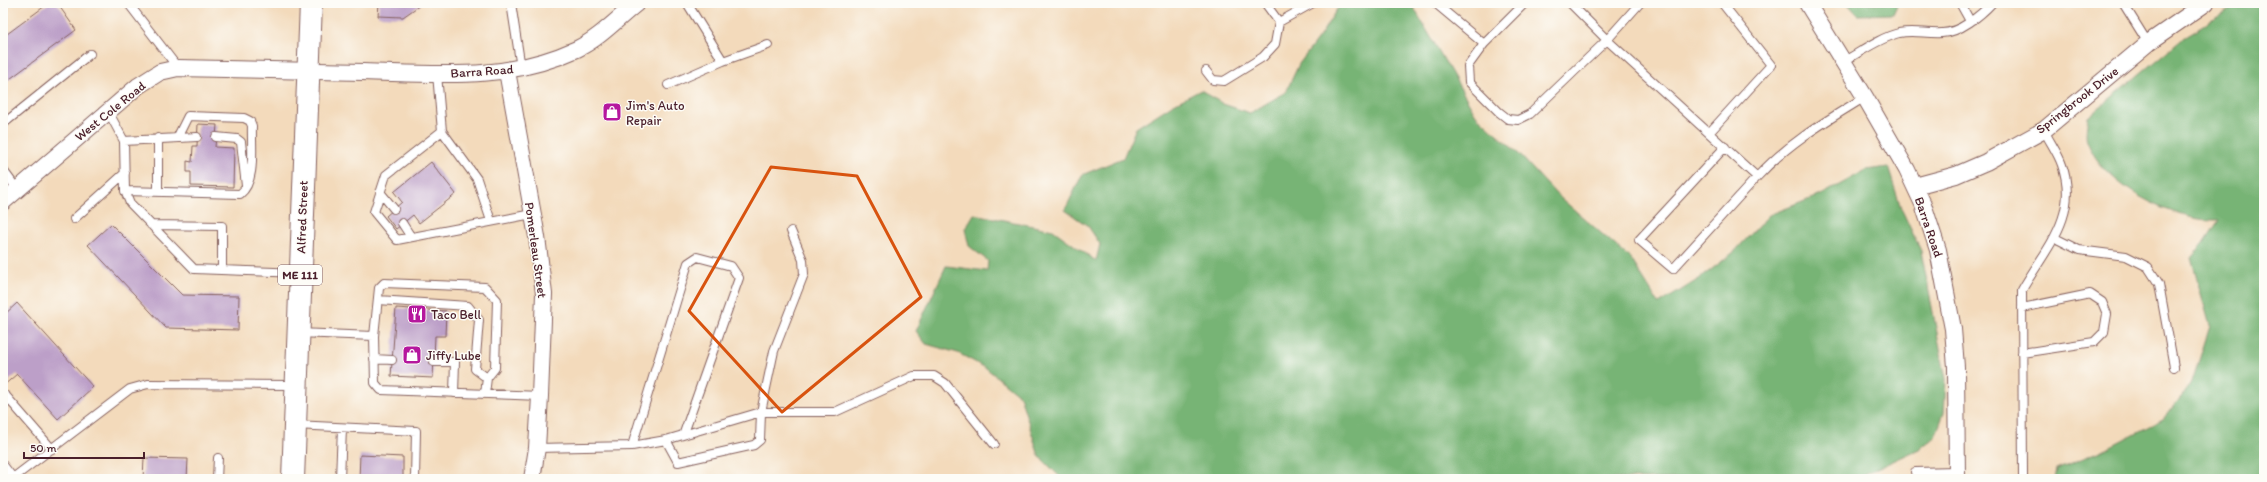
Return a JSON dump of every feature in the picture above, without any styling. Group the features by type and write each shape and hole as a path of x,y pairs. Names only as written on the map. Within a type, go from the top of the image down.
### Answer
{"main road":[{"name":"Alfred Street","path":"292,479 311,3"}],"street":[{"name":"Barra Road","path":"308,71 437,74 514,70 564,54 585,44 606,30 637,3"},
{"name":"Barra Road","path":"1807,3 1844,61 1915,186 1938,250 1953,329 1956,367 1957,475"},
{"name":"Springbrook Drive","path":"1915,186 1956,175 2044,130 2148,44 2198,5"},
{"name":"West Cole Road","path":"3,202 138,86 160,72 178,68 308,71"},
{"name":"Pomerleau Street","path":"514,70 532,214 544,294 537,448 532,479"}],"lane":[{"path":"128,3 178,68"},
{"path":"511,3 514,70"},
{"path":"687,3 723,61"},
{"path":"1206,71 1213,80 1224,81 1263,57 1275,44 1279,22 1265,3"},
{"path":"1279,22 1312,3"},
{"path":"1435,3 1484,44"},
{"path":"1525,3 1484,44 1468,66 1469,82 1498,112 1508,119 1518,120 1530,114 1607,40 1640,3"},
{"path":"1570,3 1607,40 1757,177"},
{"path":"1709,133 1771,65 1722,3"},
{"path":"1960,3 1970,21"},
{"path":"1844,61 1885,38 1897,34 1915,32 1948,33 1970,21 1992,3"},
{"path":"2123,3 2148,44"},
{"path":"668,85 723,61 768,45"},
{"path":"3,124 90,54"},
{"path":"437,74 442,131 477,179 491,221"},
{"path":"1725,147 1639,240 1673,269 1773,160 1800,138 1865,97"},
{"path":"108,111 124,141 125,192 130,203 194,269 300,273"},
{"path":"125,192 158,191 240,194 252,174 252,126 250,121 244,118 188,116 177,138"},
{"path":"2023,479 2022,290 2033,270 2055,238 2067,206 2066,179 2062,164 2044,130"},
{"path":"442,131 386,175 374,212 397,240 411,236 532,214"},
{"path":"124,141 197,137"},
{"path":"216,137 237,139 240,142 246,186"},
{"path":"158,138 158,191"},
{"path":"3,170 17,189"},
{"path":"74,219 125,173"},
{"path":"380,192 394,209"},
{"path":"402,223 411,236"},
{"path":"151,225 222,226 222,270"},
{"path":"666,440 678,462 754,445 760,440 762,412 774,352 804,274 803,260 791,231"},
{"path":"2055,238 2079,250 2126,256 2148,267 2159,284 2174,367"},
{"path":"632,446 688,263 697,257 732,266 739,278 684,433"},
{"path":"486,394 487,378 495,368 497,300 485,286 384,283 379,288 374,336 375,383 381,390 454,393 540,396"},
{"path":"2022,308 2090,294 2102,302 2108,314 2104,332 2094,342 2022,353"},
{"path":"378,300 468,306 478,320 475,369 487,378"},
{"path":"298,333 374,336"},
{"path":"374,359 392,360"},
{"path":"434,362 455,362 454,393"},
{"path":"537,448 632,446 666,440 684,433 762,412 835,412 914,376 934,376 945,383 994,444"},
{"path":"3,465 13,478 130,389 142,386 296,385"},
{"path":"6,396 52,449"},
{"path":"294,425 416,431 415,479"},
{"path":"340,479 342,428"},
{"path":"217,479 218,458"},
{"path":"1915,472 1957,475"}],"highlighted area":[{"path":"771,167 857,176 921,297 782,412 689,311"}],"green space":[{"path":"1347,3 1411,3 1476,115 1519,154 1556,194 1631,259 1659,304 1699,279 1734,252 1769,215 1823,194 1866,170 1888,167 1901,208 1921,251 1946,379 1944,413 1935,437 1919,449 1865,474 1860,479 1062,479 1039,456 1020,396 986,368 958,353 926,344 916,331 946,266 987,271 988,261 969,246 965,229 974,214 1053,230 1096,261 1100,244 1088,226 1065,210 1082,175 1123,158 1136,128 1172,105 1201,90 1223,104 1250,113 1286,92 1299,64 1320,36 1337,9"},
{"path":"1847,3 1898,3 1893,14 1858,15"},
{"path":"2241,3 2264,3 2264,479 2054,479 2056,469 2101,451 2163,419 2191,385 2210,326 2191,258 2204,243 2219,220 2198,219 2166,209 2149,202 2118,182 2094,156 2086,139 2088,117 2184,37"}],"building":[{"path":"49,3 57,3 76,30 3,84 3,37"},
{"path":"379,3 423,3 403,17 378,16"},
{"path":"198,124 217,125 215,147 234,148 233,187 191,186 191,172 187,172 187,161 192,162 193,146 197,146"},
{"path":"431,162 456,194 419,223 413,215 396,229 386,216 402,202 394,192"},
{"path":"111,224 182,295 239,296 238,330 166,328 88,245"},
{"path":"17,303 93,387 58,419 17,374 3,386 3,316"},
{"path":"396,308 446,311 445,336 435,336 433,378 391,376"},
{"path":"360,455 403,457 403,479 359,479"},
{"path":"144,458 188,459 187,479 143,479"}],"waterway":[{"path":"2262,479 2264,475"}],"place":[{"name":"Jim's Auto Repair","path":"612,112"},
{"name":"Taco Bell","path":"417,314"},
{"name":"Jiffy Lube","path":"412,355"}]}
